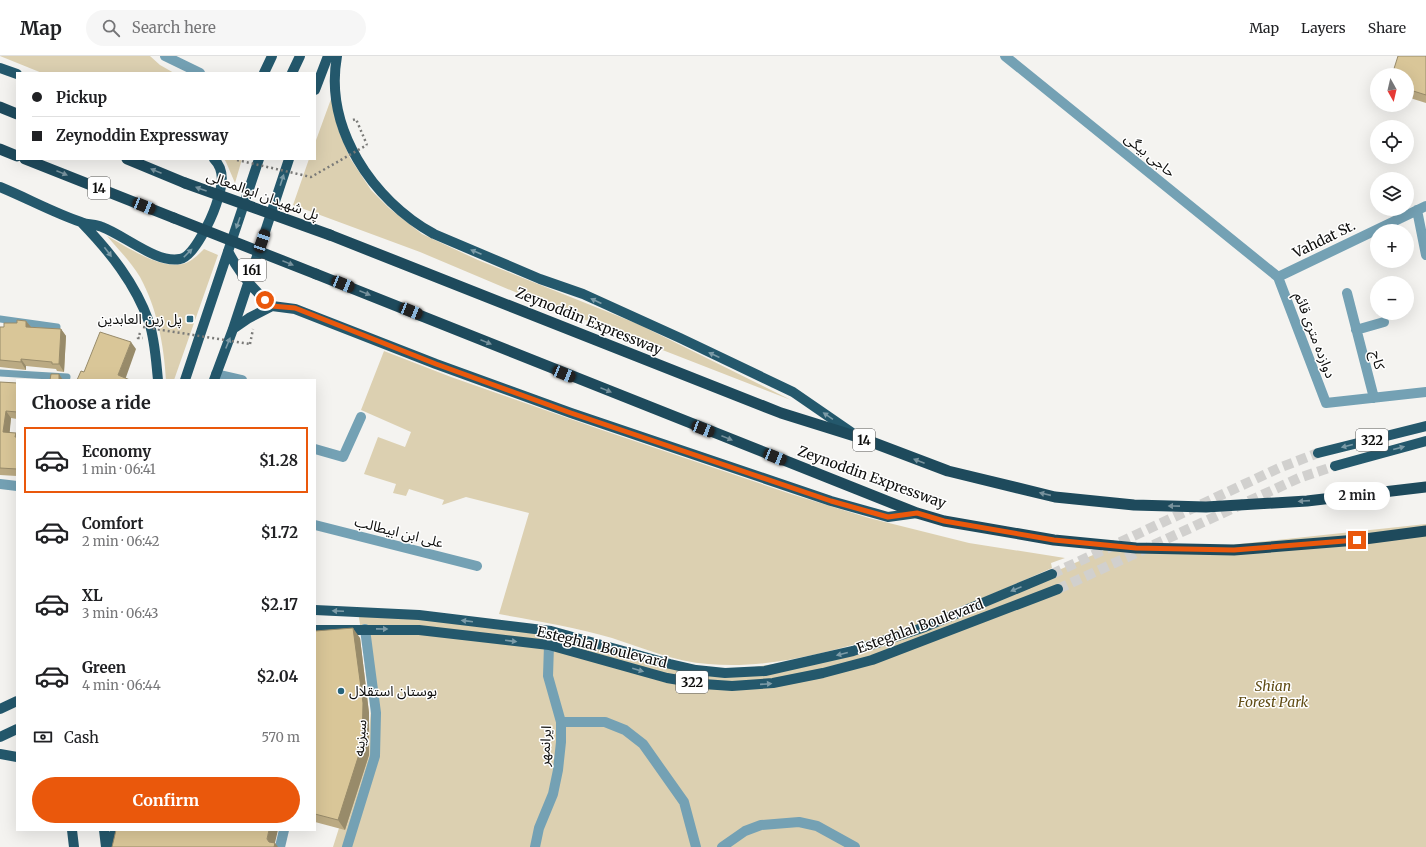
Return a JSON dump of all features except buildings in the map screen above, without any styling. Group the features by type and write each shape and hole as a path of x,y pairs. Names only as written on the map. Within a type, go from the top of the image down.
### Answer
{"highway":[{"path":"0,107 16,114"},
{"path":"0,149 16,156"},
{"name":"Zeynoddin Expressway","path":"28,160 917,513 944,521 1054,540 1136,548 1234,550 1357,540 1426,531"},
{"name":"پل شهیدان ابوالمعالی","path":"129,160 186,183 330,235"},
{"name":"Zeynoddin Expressway","path":"330,235 781,413 860,438 948,471 1055,497 1134,505 1206,507 1307,501 1426,487"}],"main road":[{"path":"264,72 272,56"},
{"path":"292,72 300,56"},
{"path":"316,87 328,56"},
{"path":"337,56 335,69 335,92 345,134 367,175 380,192 417,225 434,234 540,279 583,294 793,392 860,438"},
{"path":"0,68 16,74"},
{"path":"0,187 82,223 101,226 153,253 171,260 181,259 190,254 212,217 222,188 221,171 215,160"},
{"name":"161","path":"185,379 259,160"},
{"name":"161","path":"215,377 233,329 289,160"},
{"path":"82,223 106,249 132,285 149,322 158,379"},
{"path":"228,251 237,269 258,295 272,306"},
{"path":"233,329 249,318 272,306 295,308 436,364 534,400 831,501 888,517 917,513"},
{"name":"322","path":"1318,453 1426,426"},
{"name":"322","path":"1335,466 1426,441"},
{"name":"Esteghlal Boulevard","path":"316,610 419,615 551,631 670,664 696,670 725,673 765,671 853,651 925,627 1052,574"},
{"name":"Esteghlal Boulevard","path":"316,630 419,630 549,645 667,678 703,684 732,686 772,683 823,673 872,660 1058,588"},
{"path":"0,708 16,701"},
{"path":"0,737 16,729"},
{"path":"0,754 16,757"},
{"path":"72,831 74,847"},
{"path":"104,831 106,847"},
{"path":"111,847 115,831"}],"street":[{"path":"165,56 198,72"},
{"name":"حاجی بیگی","path":"1006,56 1278,276"},
{"path":"1421,208 1426,255"},
{"name":"Vahdat St.","path":"1278,276 1421,208"},
{"name":"دوازده متری قائم","path":"1278,276 1326,403 1374,398"},
{"name":"کاج","path":"1347,293 1374,398"},
{"path":"1356,330 1384,322"},
{"path":"215,377 233,379"},
{"path":"1374,398 1426,392"},
{"path":"316,449 343,457 361,417"},
{"path":"0,484 16,486"},
{"name":"علی ابن ابیطالب","path":"316,525 476,566"},
{"name":"سبزینه","path":"346,847 375,756 376,713 366,629"},
{"name":"ایرانمهر","path":"535,847 539,828 553,794 558,770 561,722 548,676 549,645"},
{"path":"561,722 605,722 625,730 643,744 684,802 696,847"},
{"path":"722,847 745,831 761,825 798,822 817,826 855,847"},
{"path":"280,847 284,831"}],"lane":[{"path":"0,319 57,327"},
{"path":"0,374 67,377"}],"path":[{"path":"237,160 311,177 367,145 356,119"},
{"path":"143,327 250,344 254,330"}],"green space":[{"path":"0,56 150,56 160,65 172,72 40,72"},
{"path":"331,99 338,129 350,158 371,190 389,208 422,234 478,260 638,324 791,400 534,300 420,252 293,205 309,160 316,160 316,140"},
{"path":"225,160 242,160 235,183"},
{"path":"107,236 148,258 170,265 190,261 204,249 218,255 174,379 166,379 159,327 151,301 140,277"},
{"name":"Shian Forest Park","path":"384,351 451,377 599,429 791,494 869,518 969,543 1065,558 1051,563 1052,568 981,599 1052,573 1118,544 1211,547 1426,524 1426,847 333,847 369,733 372,697 358,612 566,637 706,669 748,668 793,661 840,651 870,640 810,656 770,663 729,665 708,664 671,658 612,638 556,624 499,614 529,513 466,497 442,505 444,500 409,489 406,496 393,493 396,484 364,474 378,437 405,447 411,432 361,410"}],"tunnel":[{"path":"1052,574 1279,468 1318,453"},
{"path":"1058,589 1299,478 1335,466"}],"place":[{"name":"پل زین العابدین","path":"190,319"},
{"name":"بوستان استقلال","path":"341,691"}],"route":[{"path":"265,300 272,306 295,308 436,364 635,436 831,501 888,517 917,513 944,521 1054,540 1136,548 1234,550 1357,540"}]}
